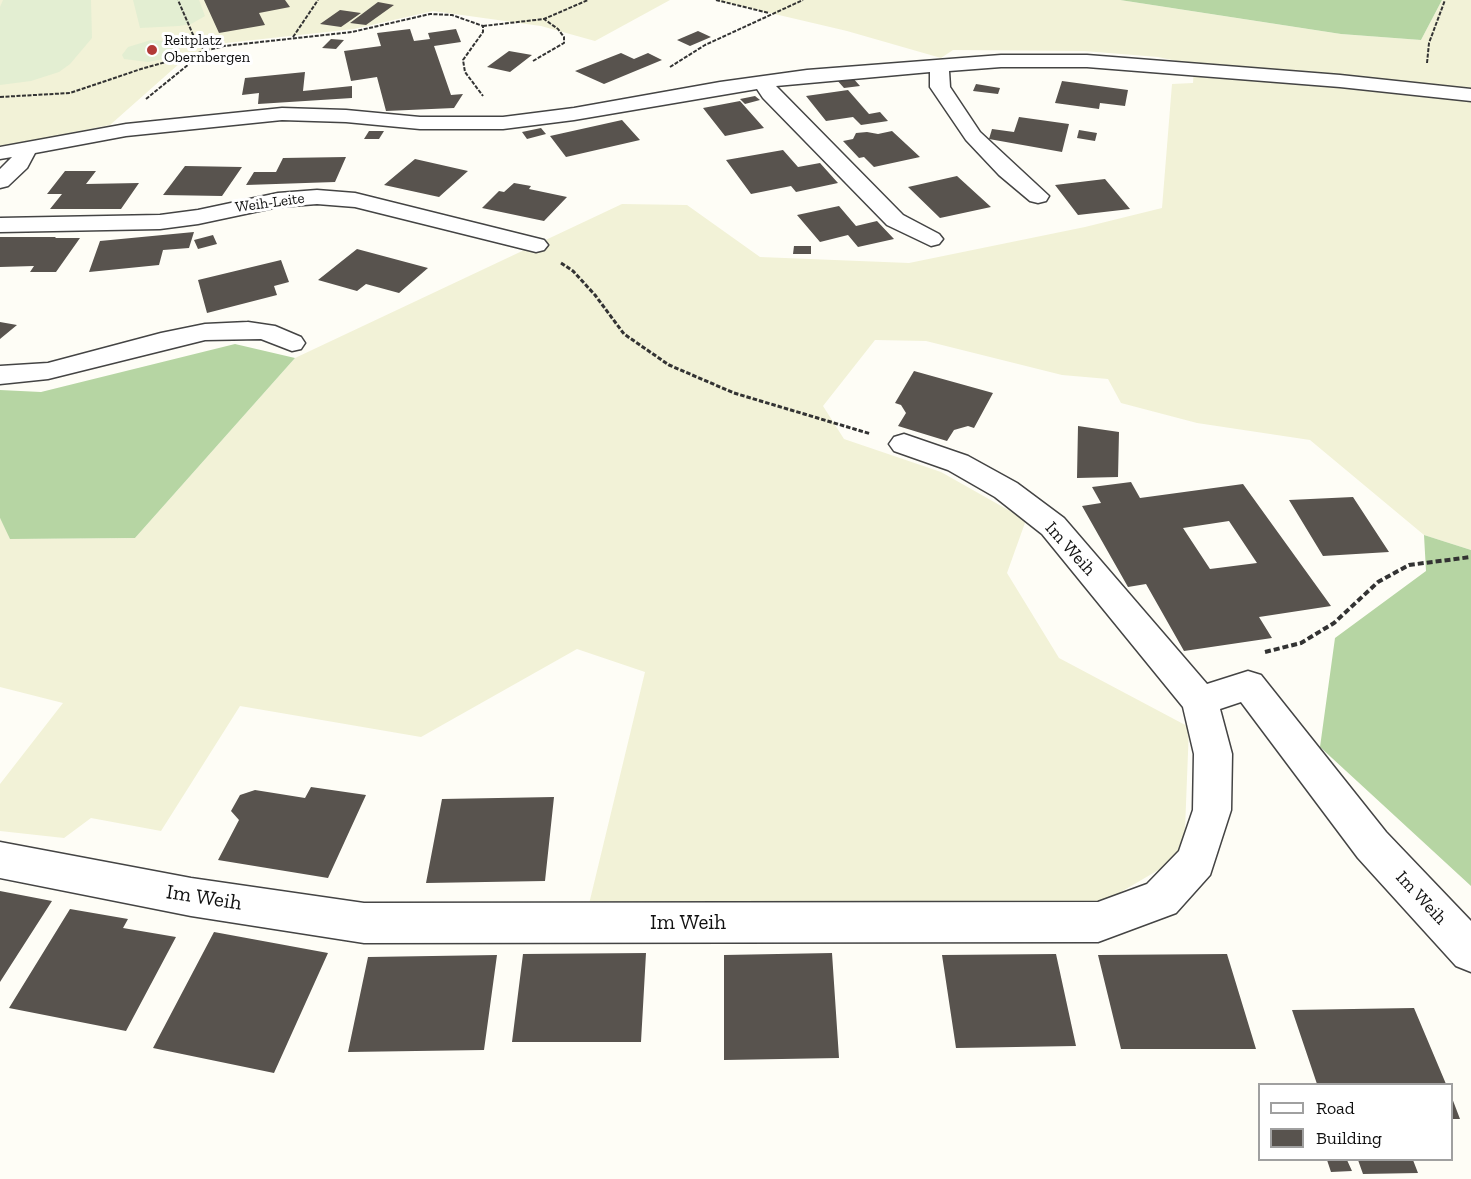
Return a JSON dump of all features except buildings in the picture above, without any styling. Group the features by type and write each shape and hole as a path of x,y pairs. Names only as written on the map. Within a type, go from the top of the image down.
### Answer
{"street":[{"path":"0,153 126,130 282,114 346,116 420,123 503,123 574,114 764,82 864,70 1010,61 1087,61 1340,81 1471,95"},
{"path":"939,67 940,87 973,136 1007,170 1038,196"},
{"path":"764,82 770,94 895,220 931,239"},
{"path":"0,181 19,163 27,149"},
{"name":"Weih-Leite","path":"0,225 160,222 198,217 278,200 317,197 355,200 536,245"},
{"path":"0,375 48,371 161,341 205,332 248,330 266,332 292,343"},
{"name":"Im Weih","path":"0,860 191,897 364,923 1098,922 1161,899 1196,862 1212,810 1213,754 1200,701 1053,526 1006,490 957,463 904,444"},
{"path":"1200,701 1248,685"},
{"name":"Im Weih","path":"1248,685 1372,845 1471,951"}],"path":[{"path":"178,0 194,38 205,51"},
{"path":"292,38 318,0"},
{"path":"0,97 70,93 141,69 224,46 368,29 430,14 452,15 483,26 514,24 544,19 588,0"},
{"path":"716,0 769,14"},
{"path":"669,68 705,45 803,0"},
{"path":"1430,91 1426,74 1429,43 1445,0"},
{"path":"532,60 555,50 564,43 564,37 558,29 544,19"},
{"path":"483,26 483,32 463,60 465,72 498,111 503,123"},
{"path":"126,130 148,96 205,51"},
{"path":"536,245 573,271 596,296 624,334 669,365 734,393 904,444"},
{"path":"1248,685 1254,655 1301,642 1334,623 1378,582 1408,565 1471,557"}],"green space":[{"path":"0,0 670,0 595,41 541,26 433,11 354,29 217,44 195,64 180,63 110,125 0,147"},
{"path":"3,0 91,0 92,38 70,64 59,72 31,81 0,85 0,7"},
{"path":"133,0 199,0 205,16 191,24 140,28"},
{"path":"715,0 1120,0 1341,34 1421,40 1442,0 1471,0 1471,550 1424,535 1310,440 1197,423 1121,403 1108,379 1062,375 926,341 875,340 823,406 844,439 941,472 1026,520 1007,573 1059,658 1189,727 1184,855 1097,906 589,904 645,672 577,649 421,737 240,706 161,831 91,818 64,838 0,831 0,784 63,703 0,687 0,518 11,539 135,538 295,358 622,204 687,205 760,257 909,263 1085,227 1162,208 1172,84 1193,83 1194,67 1158,57 1084,51 953,50 941,58 847,31"},
{"path":"1120,0 1442,0 1421,40 1341,34"},
{"name":"Reitplatz Obernbergen","path":"151,40 177,42 180,49 168,58 148,62 124,59 122,55 128,47"},
{"path":"235,344 295,358 135,538 10,539 0,518 0,390 41,392"},
{"path":"1424,535 1471,550 1471,886 1320,747 1335,638 1426,571"}],"place":[{"name":"Reitplatz Obernbergen","path":"152,50"}]}
